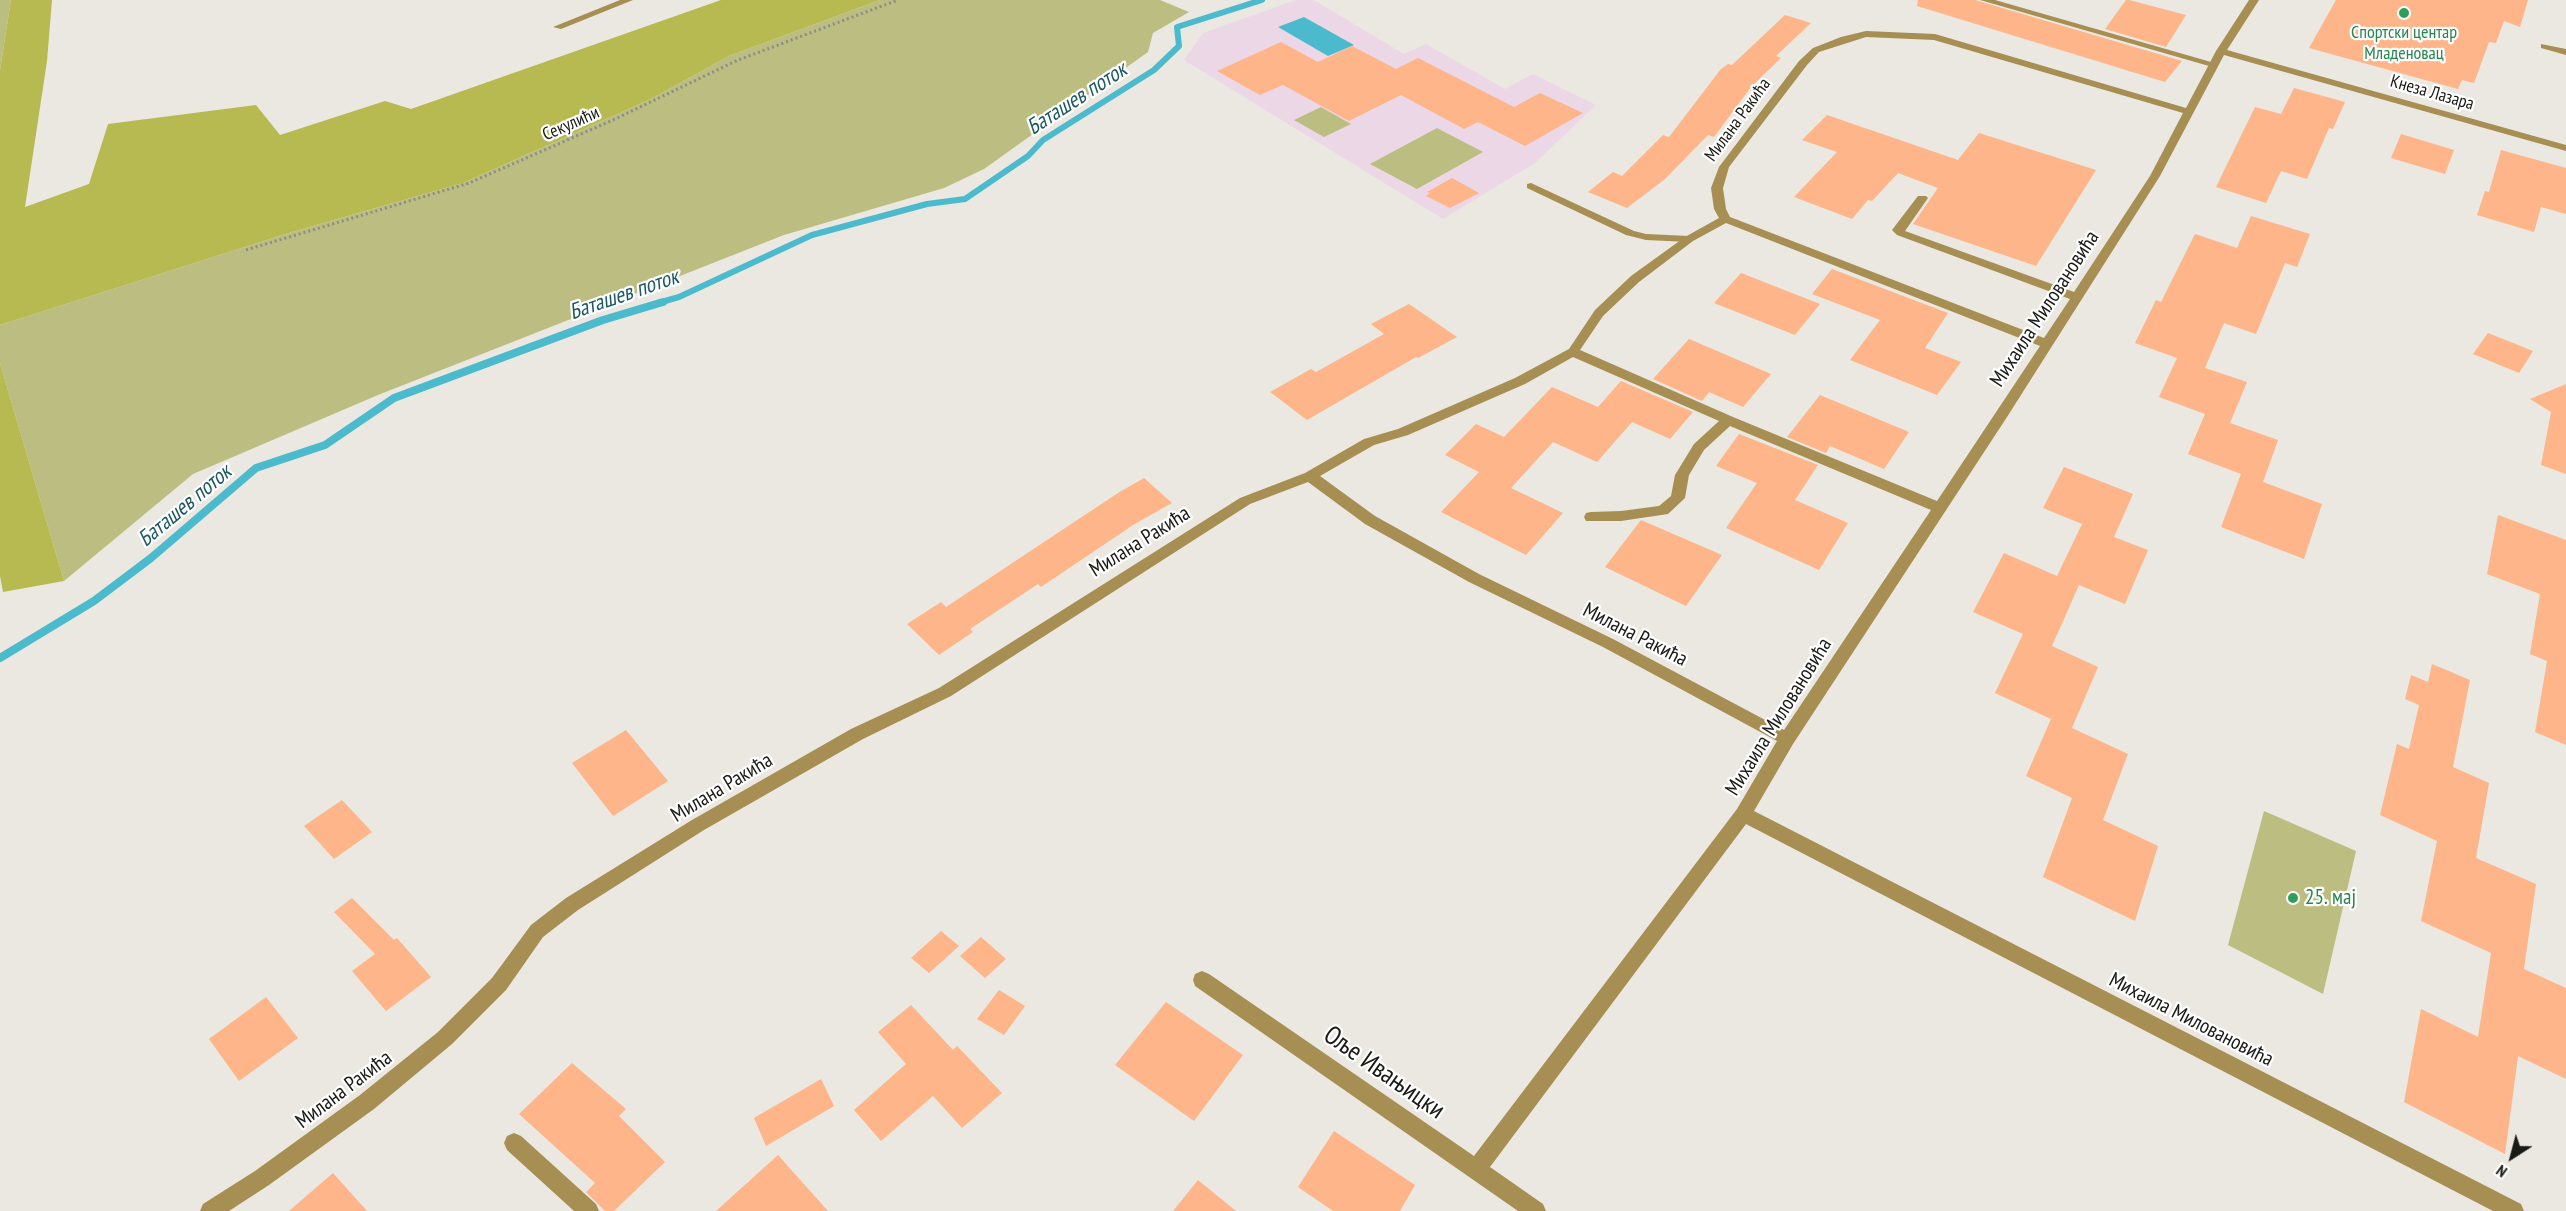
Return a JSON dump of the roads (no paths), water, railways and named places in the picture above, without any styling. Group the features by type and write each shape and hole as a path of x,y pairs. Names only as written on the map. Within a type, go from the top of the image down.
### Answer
{"street":[{"path":"558,27 628,0"},
{"name":"Кнеза Лазара","path":"1985,0 2217,57 2566,148"},
{"name":"Михаила Миловановића","path":"2254,0 2217,57 2155,176 2048,344 1787,739 1743,814 2514,1211"},
{"name":"Милана Ракића","path":"210,1211 262,1178 367,1102 445,1038 499,984 537,931 572,904 698,825 857,734 945,692 1245,501 1310,476 1369,442 1403,432 1520,381 1574,352 1606,306 1635,279 1689,239 1725,219 1720,209 1717,188 1724,167 1809,56 1825,46 1854,36 1893,33 1935,37 2188,112"},
{"path":"2544,46 2566,52"},
{"path":"1531,186 1630,233 1646,237 1689,239"},
{"path":"1922,198 1898,230 1901,234 2077,297"},
{"path":"1725,219 2048,344"},
{"path":"1574,352 1728,420 1940,508"},
{"path":"1591,517 1621,516 1663,510 1678,498 1683,475 1699,447 1728,420"},
{"name":"Милана Ракића","path":"1310,476 1370,520 1463,572 1608,644 1787,739"},
{"path":"1476,1170 1743,814"},
{"name":"Оље Ивањицки","path":"1202,980 1536,1211"},
{"path":"514,1143 589,1211"}],"water":[{"path":"1304,17 1354,45 1328,56 1278,27"}],"waterway":[{"name":"Баташев поток","path":"658,303 679,297 812,235 927,204 965,199 1028,156 1043,140 1154,70 1179,46 1177,27 1262,0"},
{"name":"Баташев поток","path":"0,658 94,601 151,558 256,468 325,445 394,398 603,320 663,302"}],"place":[{"name":"Спортски центар Младеновац","path":"2404,13"},
{"name":"25. мај","path":"2293,898"}]}
